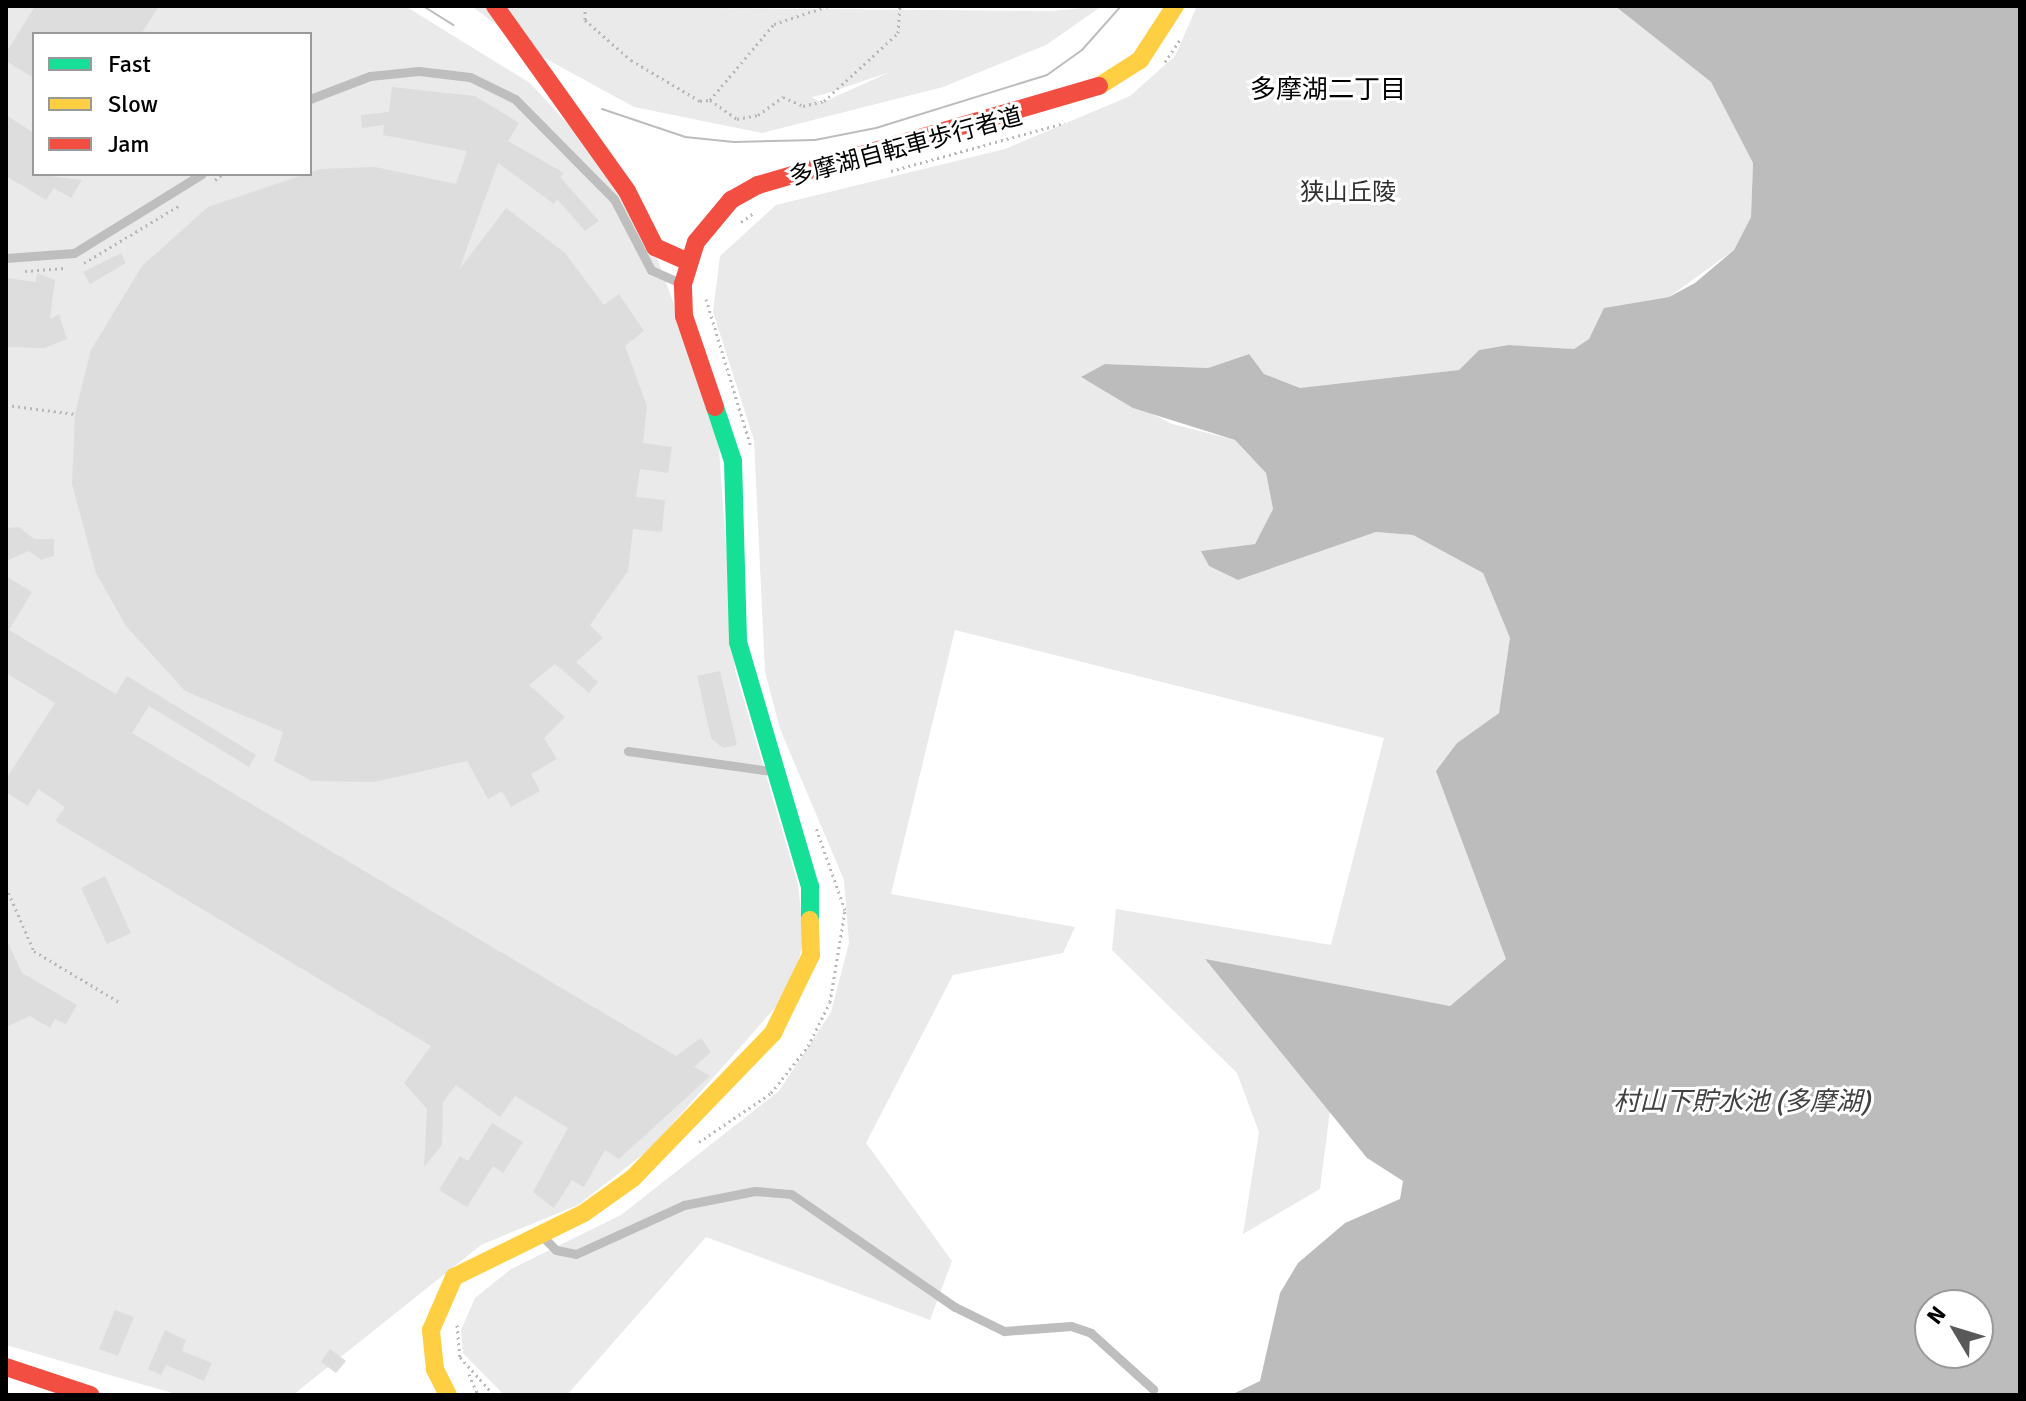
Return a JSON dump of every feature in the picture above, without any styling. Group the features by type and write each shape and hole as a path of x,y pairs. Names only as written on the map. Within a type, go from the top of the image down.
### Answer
{"street":[{"path":"495,6 627,191 655,247 688,262"},
{"path":"448,1395 431,1351 442,1296 472,1262 541,1235 640,1172 760,1048 797,996 811,955 813,904 770,771 734,614 733,461 687,328 683,284 688,262 713,219 758,185 1106,84 1140,60 1175,6"},
{"path":"6,1367 90,1395"}],"lane":[{"path":"312,98 396,71 481,82 515,99 565,143 614,199 647,265 683,284"},
{"path":"6,258 74,253 199,176"},
{"path":"628,751 770,771"},
{"path":"541,1235 556,1250 576,1254 684,1205 755,1191 791,1194 955,1307 1004,1331 1071,1326 1091,1333 1153,1389"}],"path":[{"path":"585,6 585,20 658,82 710,100 737,119 758,115 783,97 803,106 824,101 898,33 900,6"},
{"path":"710,100 774,24 828,6"},
{"path":"1156,72 1184,31"},
{"name":"多摩湖自転車歩行者道","path":"880,173 1068,121"},
{"name":"多摩湖自転車歩行者道","path":"735,227 764,207"},
{"path":"706,288 752,460"},
{"path":"6,405 75,414"},
{"path":"689,1148 771,1093 808,1046 830,1002 845,910 811,816"},
{"path":"6,887 34,951 121,1003"},
{"path":"462,1309 457,1348 478,1395"},
{"path":"468,1371 494,1395"}],"green space":[{"path":"6,6 405,6 530,83 591,149 657,258 717,422 735,670 798,884 804,940 790,991 650,1149 578,1205 481,1245 293,1395 179,1395 6,1345"},
{"path":"472,6 1052,11 1102,6 1046,45 943,87 762,133 634,107 528,49","holes":["890,72 821,103 812,97"]},
{"name":"狭山丘陵","path":"1197,6 1615,6 1711,82 1753,163 1751,217 1734,250 1669,297 1605,308 1589,339 1574,349 1507,345 1479,350 1459,370 1328,387 1300,388 1264,374 1248,354 1208,368 1105,364 1082,378 1172,424 1235,440 1266,473 1273,509 1255,544 1202,551 1209,566 1238,580 1376,532 1413,535 1483,573 1510,638 1511,665 1499,713 1457,743 1437,771 1507,959 1450,1006 1206,960 1330,1111 1320,1189 1243,1234 1259,1132 1237,1073 1112,950 1116,909 1331,945 1384,738 955,630 891,894 1075,927 1063,953 953,975 866,1143 952,1261 930,1320 706,1237 567,1395 504,1395 463,1353 461,1330 475,1298 511,1269 621,1215 779,1091 831,1012 849,943 844,880 780,729 765,672 754,440 713,312 720,256 776,205 1005,149 1130,96 1175,56"}],"water":[{"name":"村山下貯水池 (多摩湖)","path":"1615,6 2020,6 2020,1395 1231,1395 1260,1381 1280,1293 1298,1263 1345,1223 1400,1199 1403,1181 1367,1158 1205,959 1450,1006 1506,959 1436,771 1457,743 1499,713 1510,638 1483,573 1413,535 1376,532 1238,580 1209,566 1201,551 1255,544 1273,509 1266,473 1235,440 1133,408 1081,377 1105,364 1208,368 1249,354 1264,374 1300,388 1459,370 1479,350 1508,345 1574,349 1589,339 1604,308 1669,297 1695,283 1734,250 1751,217 1753,163 1711,82"}],"building":[{"path":"35,6 159,6 142,32 32,32 32,77 6,61 6,53"},
{"path":"392,87 475,96 519,123 508,141 564,173 560,177 599,221 585,231 557,199 554,204 498,163 459,270 506,208 565,253 604,305 619,294 644,331 625,346 647,406 643,443 672,447 668,473 640,469 636,497 665,500 662,532 633,529 628,571 590,625 603,638 576,662 598,682 589,693 555,664 529,685 565,717 544,738 557,759 531,774 540,791 511,807 502,791 488,799 467,761 374,782 312,781 274,761 283,732 185,691 126,626 96,573 72,484 75,414 91,350 142,266 208,207 299,176 312,176 312,172 320,169 375,167 456,184 467,151 383,135 384,125 362,128 361,115 389,112"},
{"path":"6,115 32,132 32,176 82,180 71,198 54,188 46,200 6,176"},
{"path":"121,253 126,263 90,284 83,272"},
{"path":"37,273 55,280 50,319 59,314 67,339 44,348 6,347 6,278 36,282"},
{"path":"19,527 34,539 54,539 54,556 41,560 29,551 6,561 6,528"},
{"path":"6,576 32,592 9,630 116,694 127,676 256,755 249,767 149,706 132,733 676,1056 701,1038 711,1052 694,1067 710,1076 619,1159 605,1150 584,1187 572,1180 554,1208 533,1192 568,1128 515,1096 500,1117 456,1085 443,1102 442,1145 424,1167 427,1109 404,1083 431,1046 55,821 65,807 38,789 28,806 6,792 6,779 55,703 6,673"},
{"path":"720,671 737,745 723,748 711,738 697,676"},
{"path":"105,876 131,933 107,944 81,888"},
{"path":"6,938 22,973 77,1005 66,1024 55,1019 50,1028 30,1016 6,1027"},
{"path":"492,1123 523,1142 503,1173 493,1166 467,1207 439,1190 460,1156 468,1161"},
{"path":"115,1310 134,1317 118,1356 99,1349"},
{"path":"165,1330 186,1340 182,1351 212,1363 204,1381 166,1365 161,1375 148,1369"},
{"path":"330,1349 346,1361 336,1373 321,1362"}],"tram line":[{"path":"423,6 453,25"},
{"path":"602,109 685,137 734,142 815,140 876,128 1047,75 1082,50 1121,6"}],"traffic: fast":[{"path":"715,407 733,461 738,642 810,886 810,920"}],"traffic: slow":[{"path":"1099,86 1140,60 1175,6"},
{"path":"448,1395 435,1369 431,1330 454,1277 584,1213 633,1178 773,1033 811,955 810,920"}],"traffic: jam":[{"path":"495,6 627,191 655,247 688,262"},
{"path":"715,407 684,316 683,284 696,242 731,200 758,185 1099,86"},
{"path":"6,1367 90,1395"}],"district":[{"name":"多摩湖二丁目","path":"1328,91"}]}
